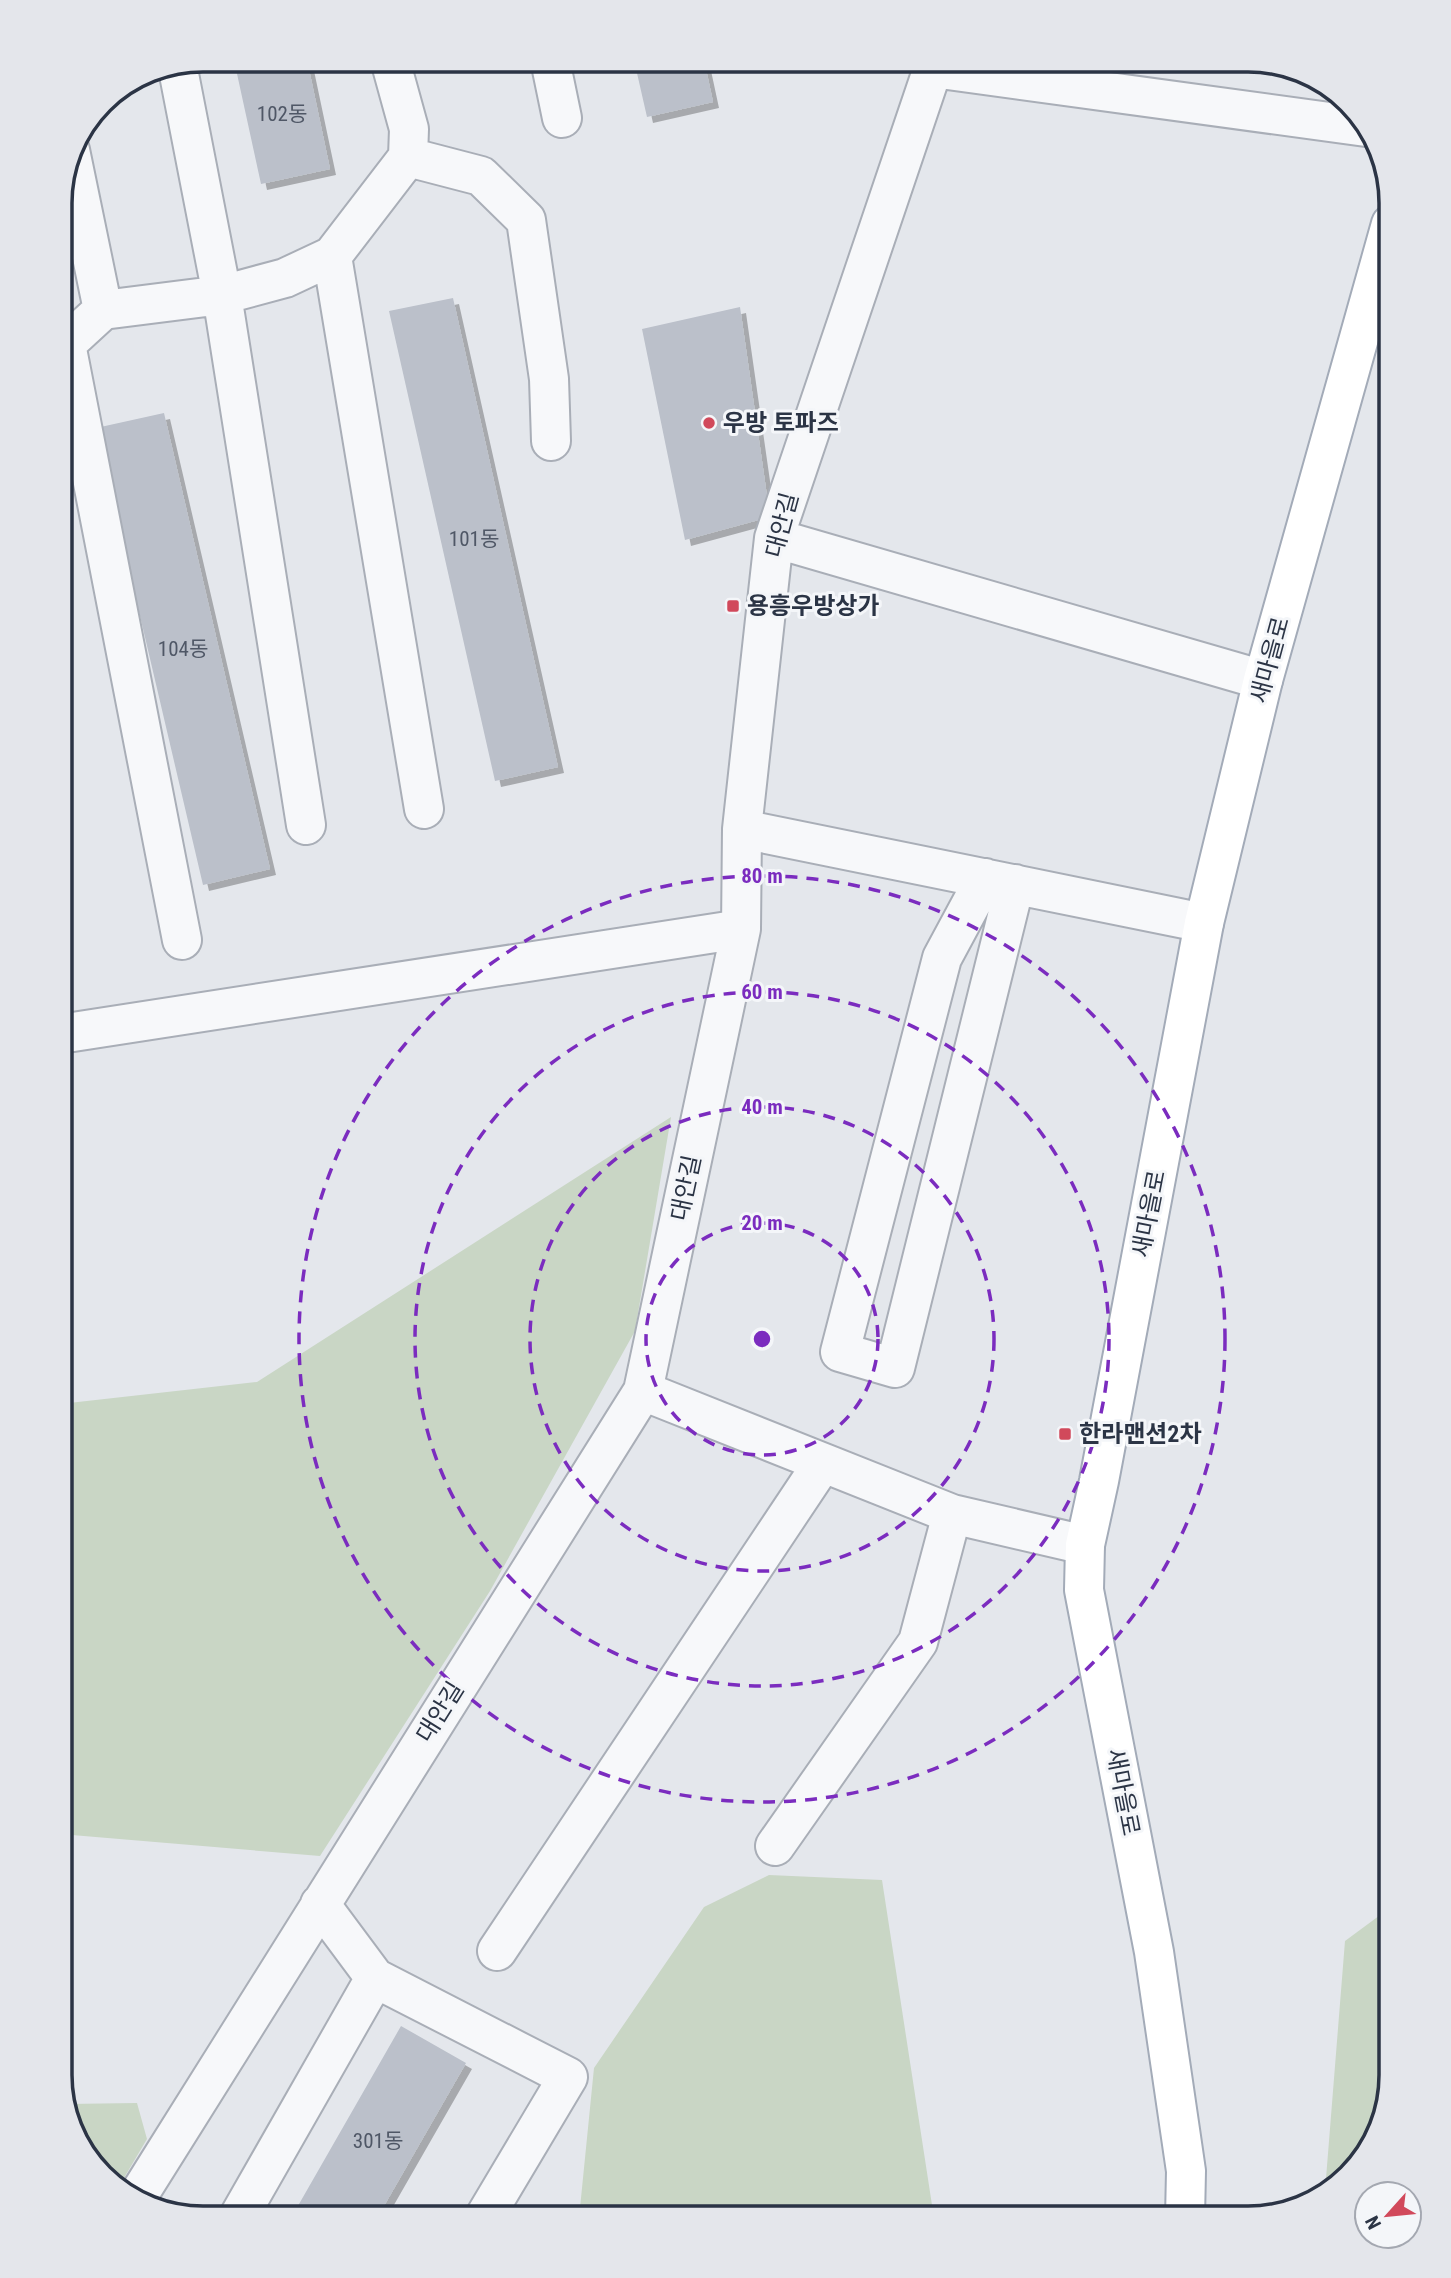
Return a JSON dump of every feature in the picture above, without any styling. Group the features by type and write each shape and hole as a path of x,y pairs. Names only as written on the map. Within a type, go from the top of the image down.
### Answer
{"main road":[{"name":"새마을로","path":"1185,2206 1186,2171 1154,1952 1084,1590 1085,1545 1102,1468 1204,923 1263,680 1379,267"}],"street":[{"path":"72,336 103,310 222,295 285,278 332,256 408,158 409,129 393,72"},
{"path":"552,72 562,118"},
{"name":"대안길","path":"141,2191 643,1391 741,929 742,829 774,538 930,72"},
{"path":"994,72 1354,125"},
{"path":"179,74 222,295 306,825"},
{"path":"408,158 481,176 526,220 548,365 551,441"},
{"path":"75,174 103,310"},
{"path":"332,256 424,809"},
{"path":"72,389 182,940"},
{"path":"774,538 1263,680"},
{"path":"742,829 1204,923"},
{"path":"1000,881 895,1368 840,1352 942,958 1000,881"},
{"path":"72,1032 741,929"},
{"path":"643,1391 952,1514 1085,1545"},
{"path":"497,1951 822,1464"},
{"path":"775,1846 918,1643 952,1514"},
{"path":"320,1904 375,1978 568,2077 491,2206"},
{"path":"245,2206 375,1978"}],"green space":[{"path":"671,1117 635,1331 490,1591 320,1856 72,1835 72,1403 257,1382"},
{"path":"769,1875 882,1880 932,2206 580,2206 594,2068 704,1907"},
{"path":"1379,1916 1378,2093 1375,2109 1362,2141 1347,2162 1326,2181 1345,1941"},
{"path":"137,2103 147,2139 123,2179 104,2162 94,2148 85,2133 75,2104"}],"building":[{"path":"237,72 310,72 330,169 261,184"},
{"path":"637,72 707,72 713,102 647,117"},
{"path":"453,298 558,767 495,781 389,311"},
{"name":"우방 토파즈","path":"740,307 770,517 685,540 642,329"},
{"path":"164,413 270,869 203,885 96,428"},
{"path":"401,2026 466,2063 384,2206 298,2206"}],"place":[{"name":"우방 토파즈","path":"709,423"},
{"name":"용흥우방상가","path":"733,606"},
{"name":"한라맨션2차","path":"1065,1434"}]}
